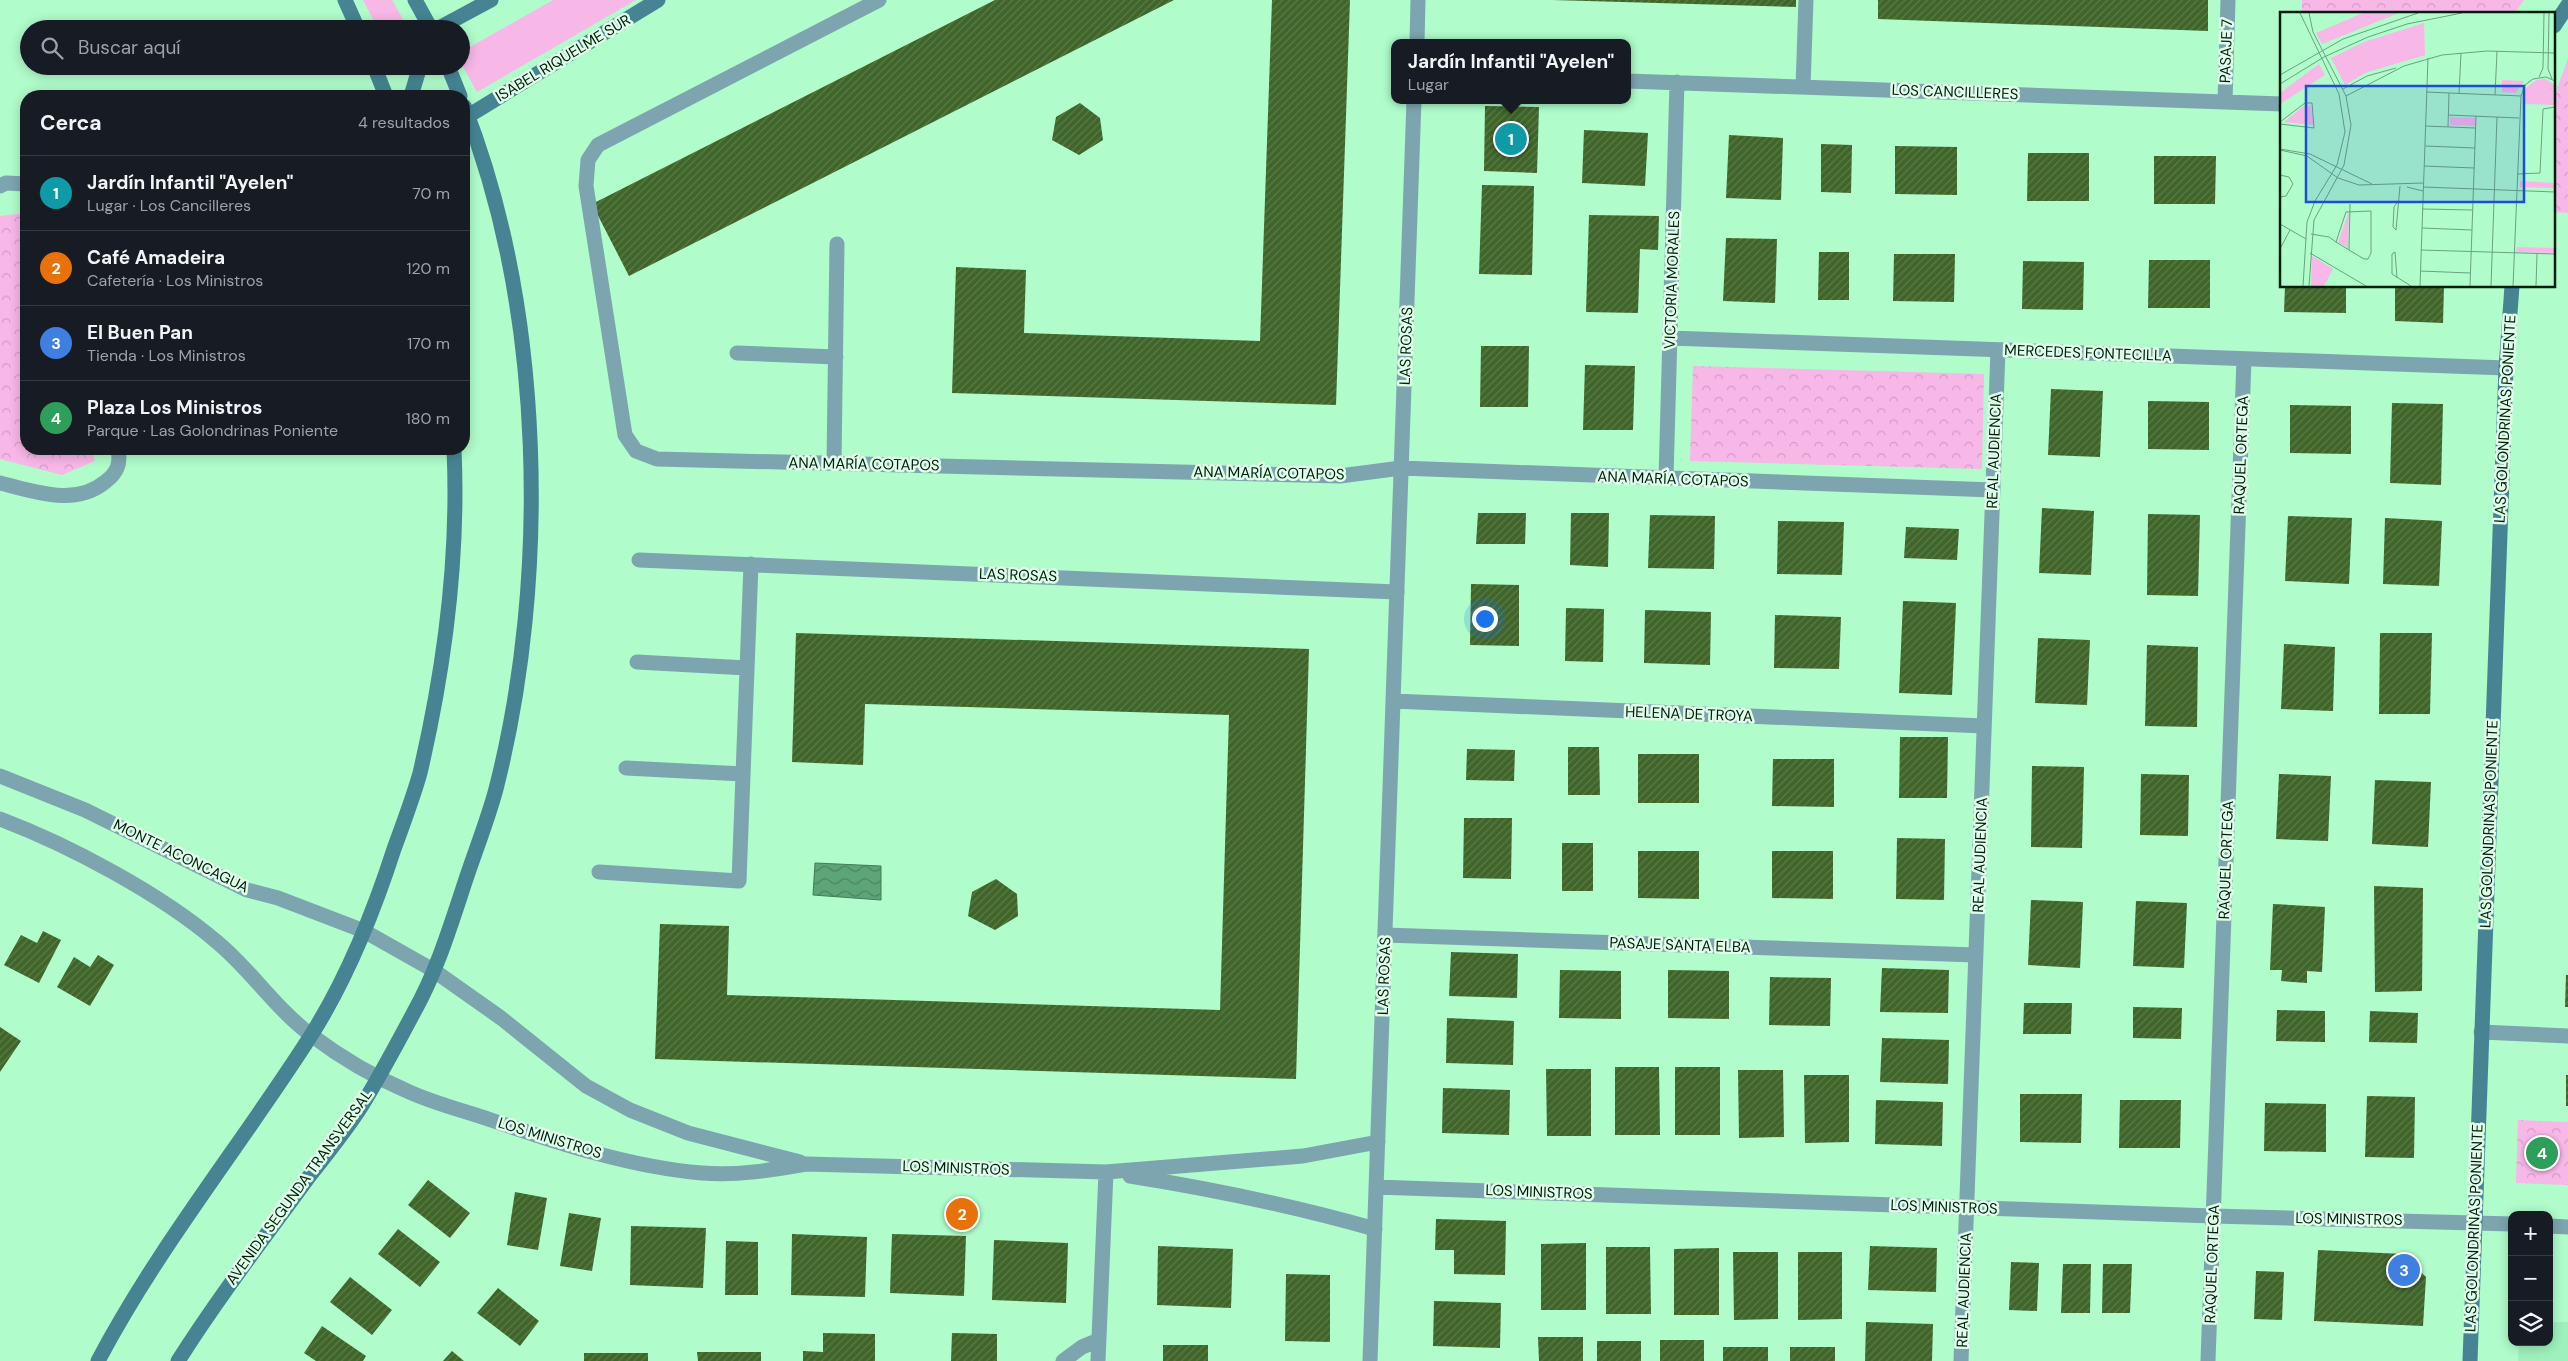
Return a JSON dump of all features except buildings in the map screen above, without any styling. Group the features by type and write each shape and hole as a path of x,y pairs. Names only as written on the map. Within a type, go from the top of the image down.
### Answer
{"main road":[{"path":"345,0 354,20"},
{"path":"415,0 426,20"},
{"path":"454,20 491,0"},
{"name":"ISABEL RIQUELME SUR","path":"470,109 658,0"},
{"path":"2556,23 2568,5"},
{"path":"378,75 384,90"},
{"path":"413,90 417,75"},
{"path":"452,75 458,90"},
{"name":"AVENIDA SEGUNDA TRANSVERSAL","path":"178,1361 209,1312 360,1109 417,1008 450,927 496,789 526,612 530,457 522,342 512,275 498,217 470,124"},
{"name":"LAS GOLONDRINAS PONIENTE","path":"2470,1361 2506,368 2512,288"},
{"path":"98,1361 138,1292 311,1035 364,931 380,894 419,774 438,679 450,605 452,578 455,533 454,455"}],"street":[{"name":"ANA MARÍA COTAPOS","path":"879,0 598,146 588,160 586,186 625,434 636,451 657,459 1340,476 1401,468 1993,490"},
{"path":"1417,39 1418,0"},
{"path":"1803,87 1806,0"},
{"name":"PASAJE 7","path":"2225,102 2228,0"},
{"name":"LOS CANCILLERES","path":"1631,81 2280,104"},
{"name":"VICTORIA MORALES","path":"1666,478 1677,82"},
{"name":"LAS ROSAS","path":"1370,1361 1414,104"},
{"path":"0,186 20,184"},
{"path":"834,463 838,244"},
{"name":"MERCEDES FONTECILLA","path":"1670,338 2506,368"},
{"name":"REAL AUDIENCIA","path":"1961,1361 1998,350"},
{"path":"737,353 836,357"},
{"name":"RAQUEL ORTEGA","path":"2208,1361 2244,358"},
{"path":"0,483 55,496 76,496 97,489 116,473 119,455"},
{"name":"LAS ROSAS","path":"639,560 1397,592"},
{"path":"600,872 739,881 751,564"},
{"path":"637,662 747,668"},
{"name":"HELENA DE TROYA","path":"1394,701 1984,726"},
{"path":"626,768 743,774"},
{"name":"MONTE ACONCAGUA","path":"0,776 85,810 247,890 278,898 364,931"},
{"path":"0,819 114,874 181,914 218,942 282,1011 311,1035"},
{"name":"LOS MINISTROS","path":"364,931 433,970 502,1018 586,1086 630,1110 688,1132 806,1164"},
{"name":"PASAJE SANTA ELBA","path":"1385,934 1976,955"},
{"path":"2481,1032 2568,1036"},
{"name":"LOS MINISTROS","path":"311,1035 378,1077 428,1099 528,1133 666,1168 704,1173 760,1172 806,1164 1106,1172 1303,1156 1378,1142"},
{"path":"1098,1361 1106,1172"},
{"name":"LOS MINISTROS","path":"1106,1172 1208,1188 1321,1214 1375,1229"},
{"name":"LOS MINISTROS","path":"1376,1187 1967,1208 2508,1224"},
{"path":"2553,1226 2568,1227"},
{"path":"1063,1361 1082,1347 1099,1340"}],"shaded area":[{"path":"2553,1322 2568,1322 2568,1361 2518,1361 2519,1346 2553,1346"}],"green space":[{"path":"363,0 392,0 403,20 373,20"},
{"path":"553,0 636,0 477,92 468,75 470,75 470,47"},
{"path":"2302,0 2524,0 2515,12 2302,12"},
{"path":"2568,59 2568,213 2556,212 2556,91"},
{"path":"20,214 20,455 94,455 95,461 62,475 0,459 0,216"},
{"path":"1693,366 1984,374 1982,469 1690,461"},
{"path":"2518,1120 2568,1122 2568,1185 2516,1183"}],"water":[{"path":"815,863 881,866 881,900 813,895"}],"place":[{"name":"Jardín Infantil \"Ayelen\"","path":"1511,139"},
{"name":"Plaza Los Ministros","path":"2542,1153"},
{"name":"Café Amadeira","path":"962,1214"},
{"name":"El Buen Pan","path":"2404,1270"}]}
